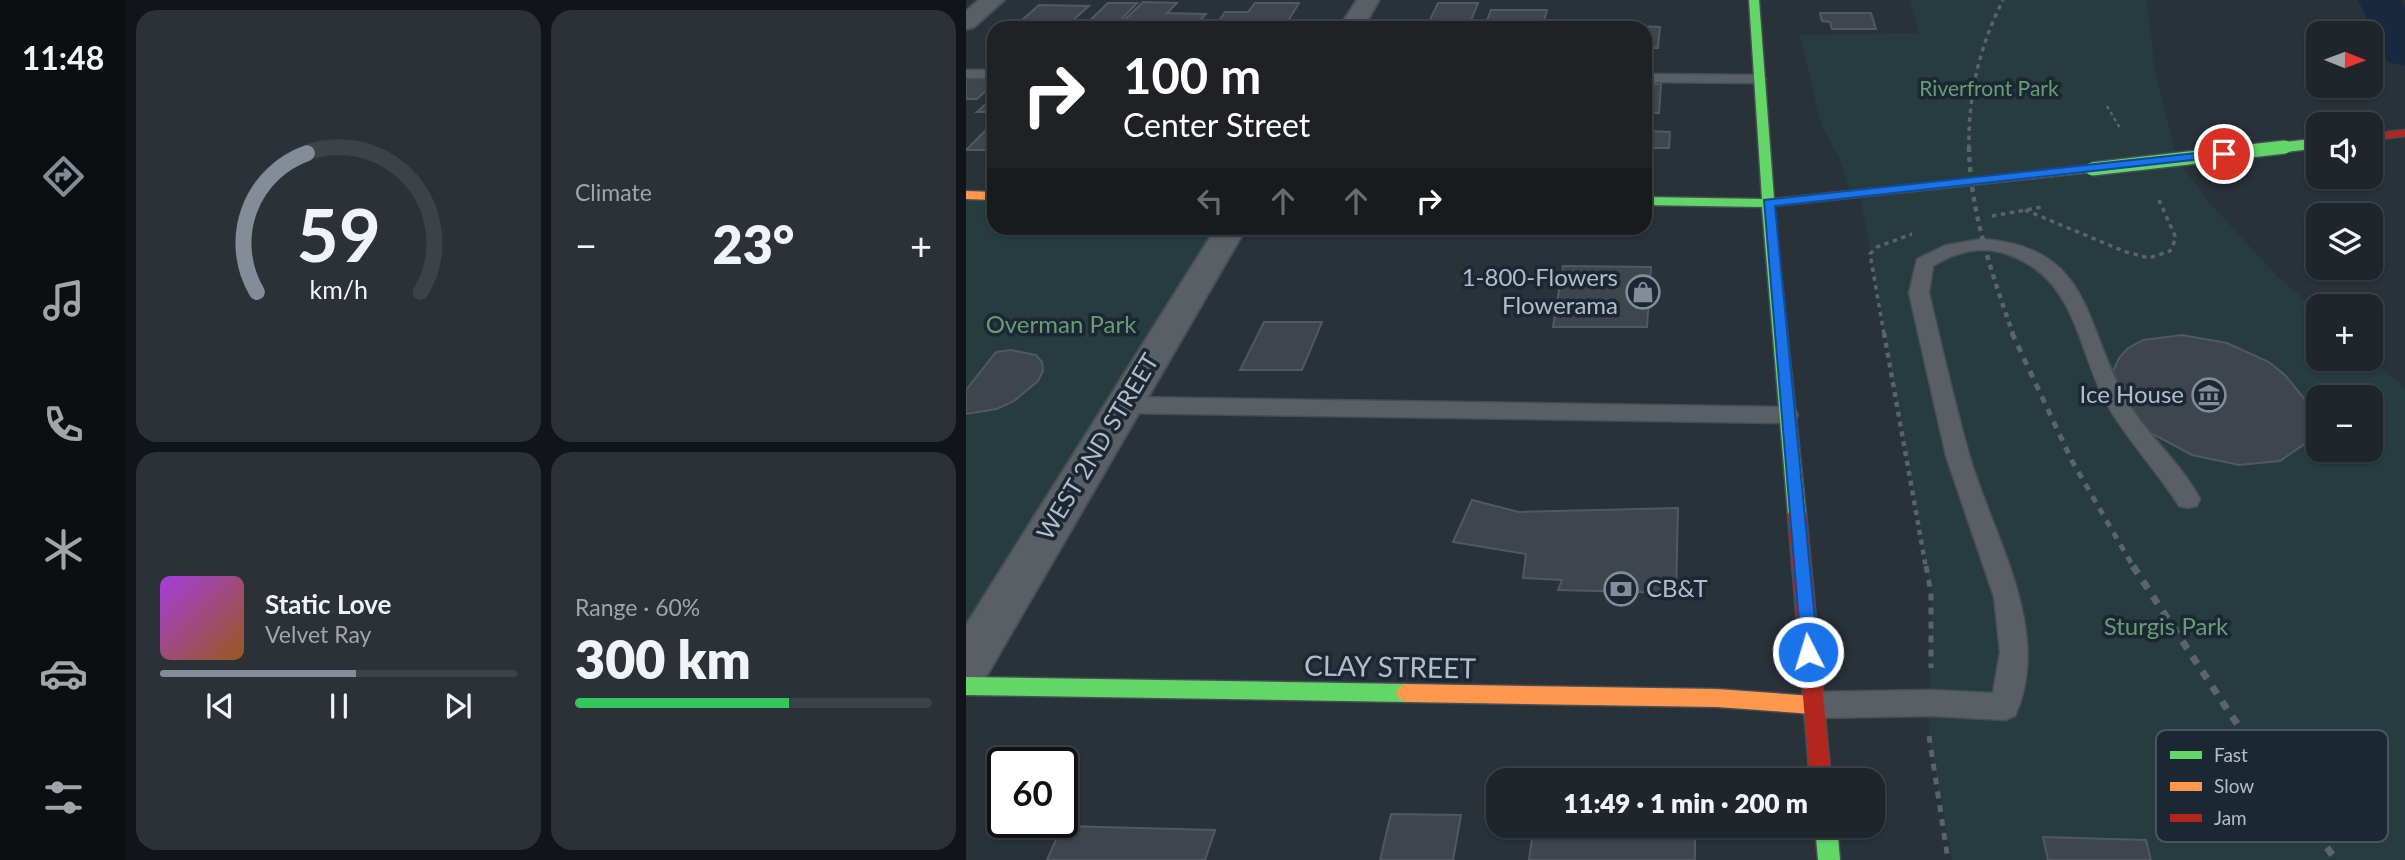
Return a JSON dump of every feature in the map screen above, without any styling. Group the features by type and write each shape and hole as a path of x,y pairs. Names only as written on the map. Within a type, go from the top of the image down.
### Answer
{"main road":[{"path":"1754,0 1768,203 1820,768"},
{"path":"2383,136 2405,133"},
{"path":"1652,201 1768,203 2306,144"},
{"path":"966,195 987,195"},
{"name":"CLAY STREET","path":"966,686 1717,698 1813,705"},
{"path":"1827,838 1829,860"}],"street":[{"path":"966,22 993,0"},
{"path":"1355,21 1367,0"},
{"name":"WEST 2ND STREET","path":"966,667 1227,235"}],"lane":[{"path":"966,74 987,74"},
{"path":"1652,78 1759,79"},
{"path":"1813,705 1931,703 2005,706 2014,652 2007,597 1958,456 1919,293 1924,263 1949,247 1984,243 2014,250 2057,271 2078,304 2117,402 2188,499"},
{"path":"1124,405 1787,415"}],"path":[{"path":"2107,106 2120,129"},
{"path":"2024,210 2150,258 2170,251 2176,238 2159,198"}],"green space":[{"name":"Sturgis Park","path":"1910,0 2147,0 2155,72 2177,159 2208,201 2277,276 2306,301 2306,371 2383,369 2405,388 2405,860 1952,860 1929,739 1931,593 1860,195 1851,195 1839,158 1821,125 1800,35 1919,33"},
{"name":"Overman Park","path":"966,195 987,196 987,235 1227,235 966,667"}],"building":[{"path":"1143,2 1177,3 1167,13 1206,14 1200,21 1123,21"},
{"path":"1108,3 1137,3 1120,21 1089,21"},
{"path":"1255,3 1299,3 1288,21 1219,21 1225,12 1248,12"},
{"path":"1438,3 1478,3 1471,21 1429,21"},
{"path":"1039,5 1089,6 1072,21 1021,21"},
{"path":"1491,10 1547,10 1544,21 1487,21"},
{"path":"1820,13 1871,13 1876,29 1832,29 1830,22 1822,21"},
{"path":"1652,27 1660,27 1658,48 1652,48"},
{"path":"966,77 987,77 987,90 977,99 966,99"},
{"path":"1652,84 1661,84 1659,113 1652,113"},
{"path":"987,103 987,112 977,112"},
{"path":"987,129 987,150 966,150"},
{"path":"1652,131 1670,132 1669,148 1652,148"},
{"path":"1563,266 1651,267 1647,327 1553,327"},
{"path":"1264,322 1322,322 1302,370 1240,370"},
{"name":"Ice House","path":"2182,335 2227,343 2269,362 2285,375 2306,401 2306,443 2280,461 2239,465 2192,455 2149,432 2114,385 2113,371 2128,348 2143,340"},
{"path":"1011,350 1036,355 1042,362 1043,371 1038,381 1014,401 997,409 966,414 966,390 996,352"},
{"path":"1472,500 1519,512 1678,508 1676,593 1558,590 1562,580 1523,578 1526,554 1453,542"},
{"path":"1391,814 1461,815 1453,860 1380,860"},
{"path":"1078,826 1215,830 1205,860 1047,860 1057,838 1078,838"},
{"path":"2043,837 2146,840 2151,860 2048,860"},
{"path":"1532,838 1695,838 1695,860 1529,860"}],"waterway":[{"path":"2380,0 2405,52"}],"railway":[{"path":"1969,147 1973,91 1981,54 2003,0"},
{"path":"1969,147 1978,219 1990,266 2013,334"},
{"path":"2012,333 2072,461 2134,568"},
{"path":"2133,566 2242,730"},
{"path":"2323,842 2336,860"}],"traffic: fast":[{"path":"1754,0 1768,203 1797,514"},
{"path":"2092,169 2306,144"},
{"path":"1652,201 1768,203 2092,169"},
{"path":"966,686 1406,693"},
{"path":"1827,838 1829,860"}],"traffic: slow":[{"path":"966,195 987,196"},
{"path":"1406,693 1717,698 1813,705"}],"traffic: jam":[{"path":"2383,136 2405,133"},
{"path":"1797,514 1820,768"}],"place":[{"name":"1-800-Flowers Flowerama","path":"1643,292"},
{"name":"Ice House","path":"2209,395"},
{"name":"CB&T","path":"1621,589"}],"route":[{"path":"1808,652 1768,203 2224,154"}],"park label":[{"name":"Riverfront Park","path":"1989,89"}]}
